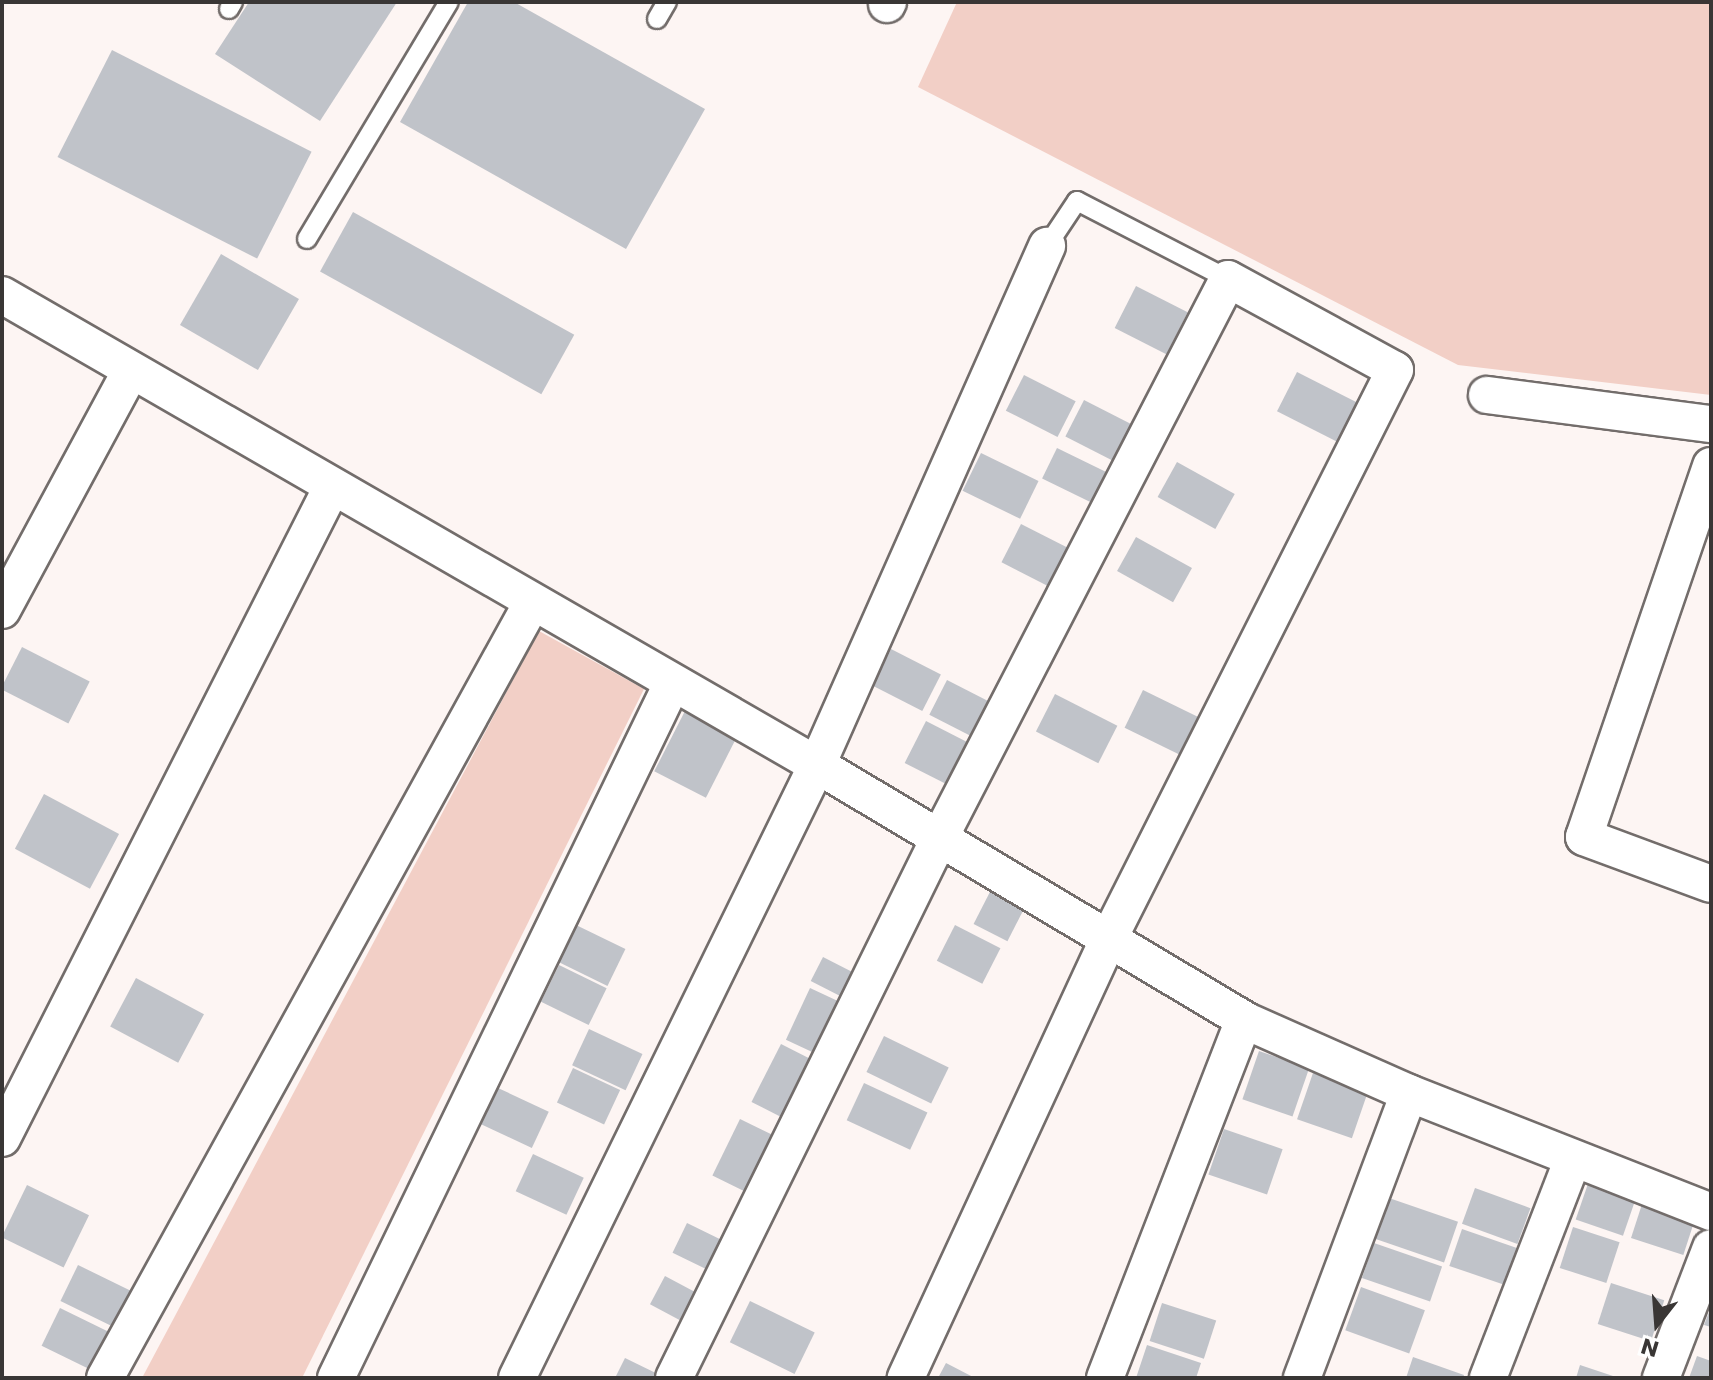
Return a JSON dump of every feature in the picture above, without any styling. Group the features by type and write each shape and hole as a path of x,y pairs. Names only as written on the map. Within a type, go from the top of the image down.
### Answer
{"street":[{"path":"517,1378 817,765 1047,246"},
{"path":"674,1378 939,839 1228,279 1395,370 1109,938 906,1378"},
{"path":"2,295 817,765 1244,1020 1409,1093 1711,1212"},
{"path":"2,610 131,370"},
{"path":"1487,395 1711,424"},
{"path":"1711,466 1584,837 1711,884"},
{"path":"2,1138 332,487"},
{"path":"105,1378 532,603"},
{"path":"336,1378 672,684"},
{"path":"1105,1378 1244,1020"},
{"path":"1302,1378 1409,1093"},
{"path":"1488,1378 1573,1159"},
{"path":"1661,1378 1711,1248"}],"lane":[{"path":"307,239 449,2"},
{"path":"657,19 667,2"},
{"path":"1047,246 1077,201 1228,279"}],"shaded area":[{"path":"957,2 1711,2 1711,395 1458,365 918,87"},
{"path":"539,631 644,689 302,1378 142,1378"}],"building":[{"path":"249,2 397,2 320,121 215,54"},
{"path":"468,2 514,2 705,109 626,249 400,122"},
{"path":"112,50 312,152 257,259 58,157"},
{"path":"353,212 574,335 541,394 320,271"},
{"path":"221,254 299,299 258,370 180,325"},
{"path":"1136,286 1188,312 1166,354 1115,328"},
{"path":"1297,372 1358,403 1338,442 1277,411"},
{"path":"1024,375 1076,401 1058,437 1006,411"},
{"path":"1084,400 1133,425 1114,462 1065,437"},
{"path":"1057,448 1108,473 1093,504 1042,479"},
{"path":"981,453 1039,481 1020,519 963,491"},
{"path":"1177,462 1235,494 1215,529 1158,497"},
{"path":"1021,524 1077,553 1058,591 1001,562"},
{"path":"1136,537 1192,568 1173,602 1117,571"},
{"path":"22,647 90,682 68,723 2,690"},
{"path":"891,649 941,674 922,711 872,686"},
{"path":"947,680 992,703 975,738 929,715"},
{"path":"1143,690 1202,719 1184,757 1125,728"},
{"path":"1055,694 1117,726 1098,763 1036,731"},
{"path":"686,709 738,735 706,798 654,771"},
{"path":"926,721 971,744 950,786 905,763"},
{"path":"44,794 119,834 90,889 15,849"},
{"path":"994,884 1028,901 1007,941 974,924"},
{"path":"576,925 625,949 607,986 558,962"},
{"path":"955,925 1000,948 982,984 937,961"},
{"path":"823,957 863,977 851,1001 811,981"},
{"path":"559,965 607,988 589,1025 541,1002"},
{"path":"136,978 204,1014 178,1063 110,1027"},
{"path":"810,988 848,1006 824,1057 786,1040"},
{"path":"589,1029 642,1054 626,1090 572,1065"},
{"path":"884,1036 949,1068 931,1104 866,1072"},
{"path":"781,1044 818,1063 789,1121 751,1102"},
{"path":"1259,1051 1309,1068 1293,1116 1242,1099"},
{"path":"573,1068 620,1090 604,1124 557,1102"},
{"path":"1313,1073 1368,1092 1352,1138 1297,1119"},
{"path":"864,1083 927,1113 910,1150 847,1120"},
{"path":"498,1088 549,1112 532,1148 481,1124"},
{"path":"740,1119 783,1140 756,1197 712,1176"},
{"path":"1224,1129 1283,1149 1267,1195 1208,1174"},
{"path":"533,1154 584,1178 566,1215 516,1191"},
{"path":"1591,1175 1638,1191 1623,1236 1576,1219"},
{"path":"27,1185 89,1215 64,1267 2,1237"},
{"path":"1475,1188 1530,1208 1517,1244 1462,1224"},
{"path":"1389,1198 1458,1222 1444,1262 1375,1239"},
{"path":"1644,1198 1696,1215 1683,1255 1631,1238"},
{"path":"687,1223 728,1243 714,1273 673,1253"},
{"path":"1573,1227 1620,1242 1606,1283 1560,1268"},
{"path":"1462,1229 1517,1248 1504,1285 1449,1266"},
{"path":"1374,1243 1442,1266 1430,1301 1362,1278"},
{"path":"78,1265 141,1296 123,1332 60,1301"},
{"path":"665,1276 703,1296 688,1324 650,1304"},
{"path":"1611,1283 1664,1300 1651,1341 1598,1324"},
{"path":"1361,1287 1425,1310 1409,1353 1345,1330"},
{"path":"750,1301 815,1333 795,1374 730,1342"},
{"path":"1162,1303 1216,1321 1204,1359 1150,1341"},
{"path":"1711,1307 1711,1327 1704,1325"},
{"path":"60,1308 119,1337 101,1375 42,1346"},
{"path":"1147,1345 1201,1363 1196,1378 1136,1378"},
{"path":"1697,1356 1711,1361 1711,1378 1689,1378"},
{"path":"1413,1357 1464,1375 1463,1378 1406,1378"},
{"path":"625,1358 666,1378 615,1378"},
{"path":"946,1363 975,1378 938,1378"},
{"path":"1580,1365 1616,1377 1616,1378 1576,1378"}]}
